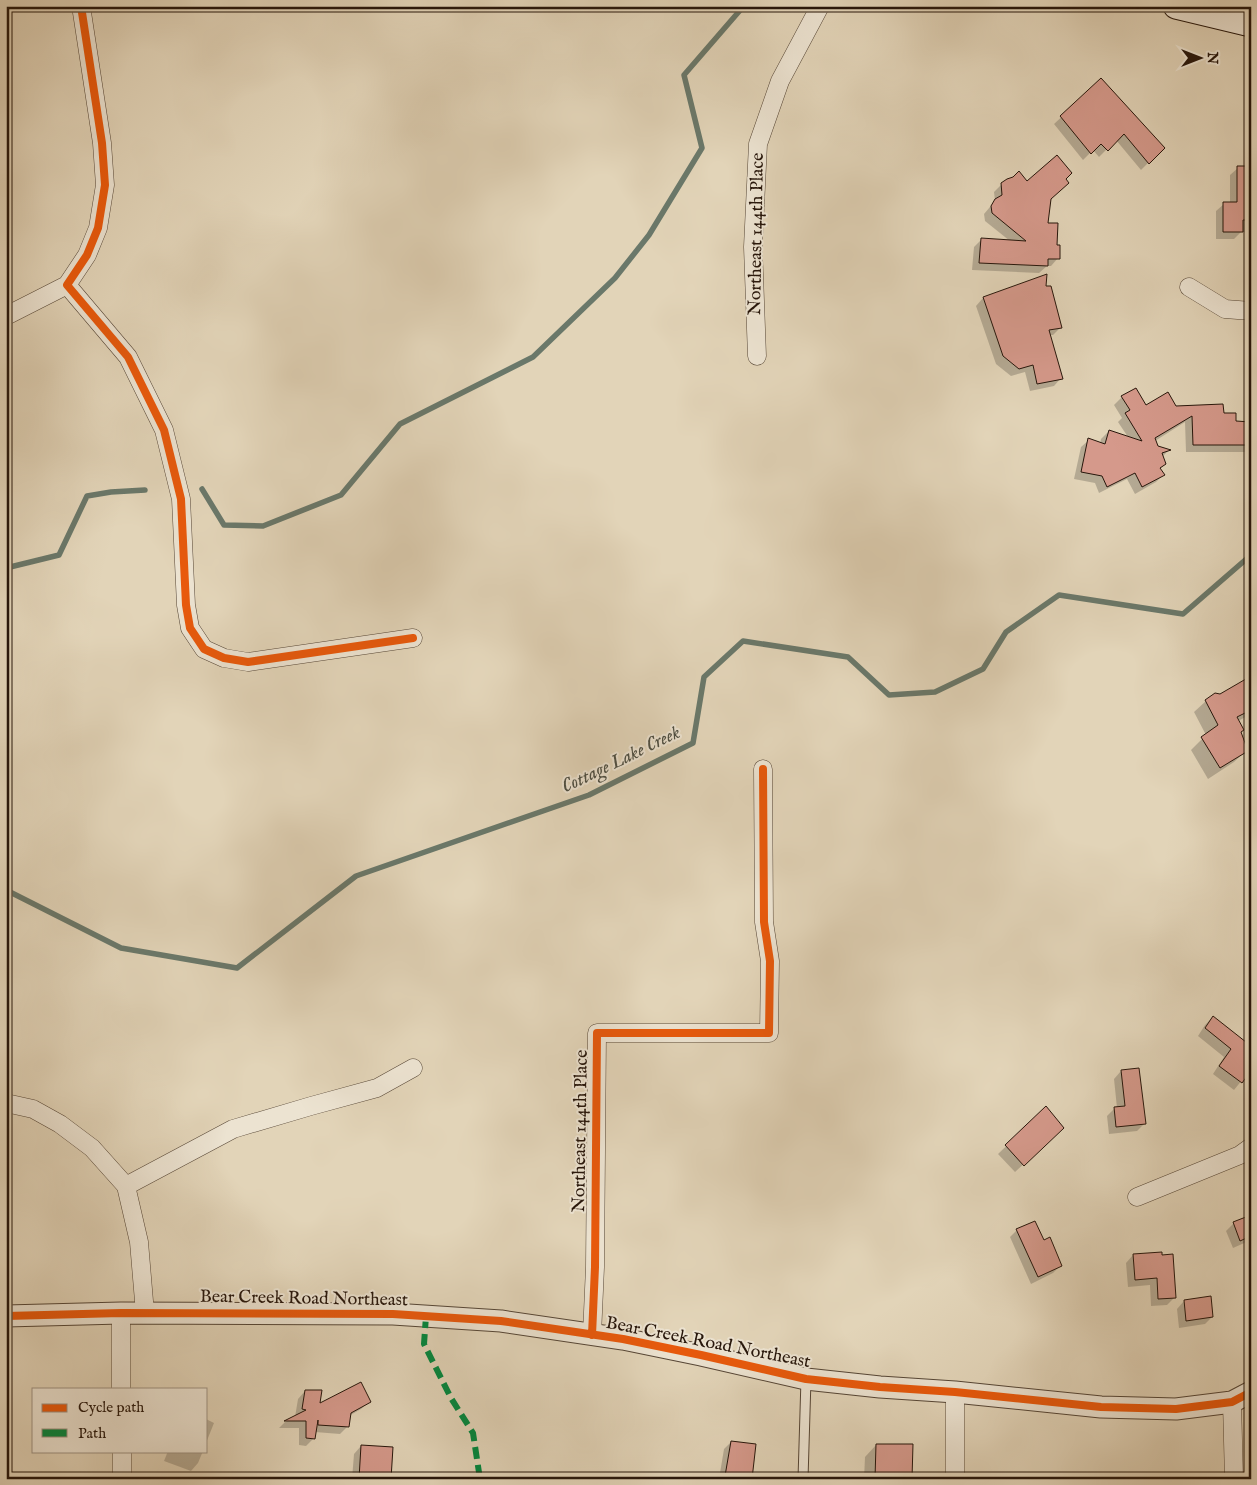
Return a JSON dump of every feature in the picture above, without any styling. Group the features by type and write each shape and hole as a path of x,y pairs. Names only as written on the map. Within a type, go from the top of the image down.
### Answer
{"main road":[{"path":"1181,7 1251,24"}],"street":[{"path":"6,316 67,284 87,255 98,228 104,185 102,143 80,6"},
{"name":"Northeast 144th Place","path":"757,356 753,247 758,144 780,80 820,6"},
{"path":"67,284 128,357 164,430 181,498 186,605 190,628 204,649 224,658 248,662 413,638"},
{"path":"1189,287 1225,308 1251,310"},
{"name":"Northeast 144th Place","path":"592,1335 595,1267 597,1033 769,1033 770,961 764,922 763,769"},
{"path":"126,1186 233,1129 377,1088 413,1068"},
{"path":"6,1103 33,1109 60,1124 92,1148 126,1186 140,1242 144,1313"},
{"path":"1137,1196 1240,1155 1251,1147"},
{"path":"121,1313 121,1388"},
{"name":"Bear Creek Road Northeast","path":"6,1316 121,1313 393,1314 500,1321 592,1335 701,1355 806,1379 880,1387 955,1392 1101,1407 1176,1409 1232,1402 1251,1392"},
{"path":"955,1392 955,1479"},
{"path":"1232,1402 1234,1479"},
{"path":"122,1452 122,1479"}],"lane":[{"path":"803,1479 806,1379"}],"building":[{"path":"1101,78 1165,148 1149,164 1124,134 1108,151 1101,144 1091,154 1060,116"},
{"path":"1057,155 1072,173 1066,179 1069,183 1051,199 1048,223 1058,223 1057,245 1060,245 1060,259 1048,259 1048,266 979,263 981,238 1026,241 992,213 991,206 995,199 1002,195 1001,183 1013,177 1019,171 1027,181"},
{"path":"1237,166 1251,166 1251,220 1243,220 1243,232 1223,232 1223,202 1237,202"},
{"path":"1047,274 1046,286 1051,286 1062,328 1049,330 1063,379 1037,384 1033,365 1019,369 1003,356 983,297"},
{"path":"1136,388 1146,405 1168,392 1176,406 1223,404 1224,413 1236,413 1236,421 1251,422 1251,445 1193,445 1192,416 1155,438 1158,446 1171,450 1162,453 1166,464 1160,468 1165,475 1142,487 1135,473 1107,487 1102,476 1081,472 1088,438 1105,444 1109,430 1142,441 1125,413 1130,410 1121,396"},
{"path":"1251,676 1251,710 1237,717 1244,730 1241,732 1248,751 1220,768 1201,737 1218,725 1205,700 1215,693 1220,694"},
{"path":"1213,1016 1251,1046 1251,1071 1242,1083 1219,1066 1231,1049 1205,1028"},
{"path":"1139,1068 1146,1124 1116,1127 1114,1107 1125,1106 1121,1070"},
{"path":"1046,1106 1064,1128 1024,1166 1005,1145"},
{"path":"1251,1215 1251,1236 1240,1241 1233,1222"},
{"path":"1035,1221 1044,1240 1050,1237 1062,1266 1038,1277 1016,1229"},
{"path":"1162,1252 1162,1255 1173,1254 1176,1298 1158,1299 1157,1278 1135,1280 1133,1254"},
{"path":"1211,1296 1213,1317 1186,1321 1184,1300"},
{"path":"361,1382 371,1402 351,1413 349,1427 318,1425 318,1420 315,1439 306,1438 306,1421 284,1421 306,1410 302,1409 305,1390 322,1390 320,1403"},
{"path":"731,1441 756,1444 752,1479 736,1479 725,1476"},
{"path":"876,1444 913,1444 912,1479 875,1479"},
{"path":"361,1445 393,1447 391,1479 359,1479"}],"waterway":[{"path":"202,489 224,525 263,526 341,495 400,424 533,357 615,278 649,235 702,148 684,75 742,8 746,6"},
{"path":"6,568 59,555 87,496 111,492 145,490"},
{"name":"Cottage Lake Creek","path":"6,890 121,948 237,968 356,876 589,795 693,743 704,677 743,641 848,657 889,695 935,692 983,669 1006,632 1059,595 1183,614 1251,555"}],"marked path":[{"path":"426,1316 424,1344 451,1398 473,1433 480,1479"}],"cycle path":[{"path":"81,6 102,143 105,185 98,228 87,255 67,285 128,357 164,430 181,499 186,605 190,628 204,649 224,658 248,662 413,638"},
{"path":"592,1335 595,1267 597,1033 769,1033 770,961 764,922 763,769"},
{"path":"6,1316 121,1313 393,1314 501,1321 623,1339 806,1379 880,1387 955,1392 1101,1407 1176,1409 1232,1402 1251,1392"}]}
